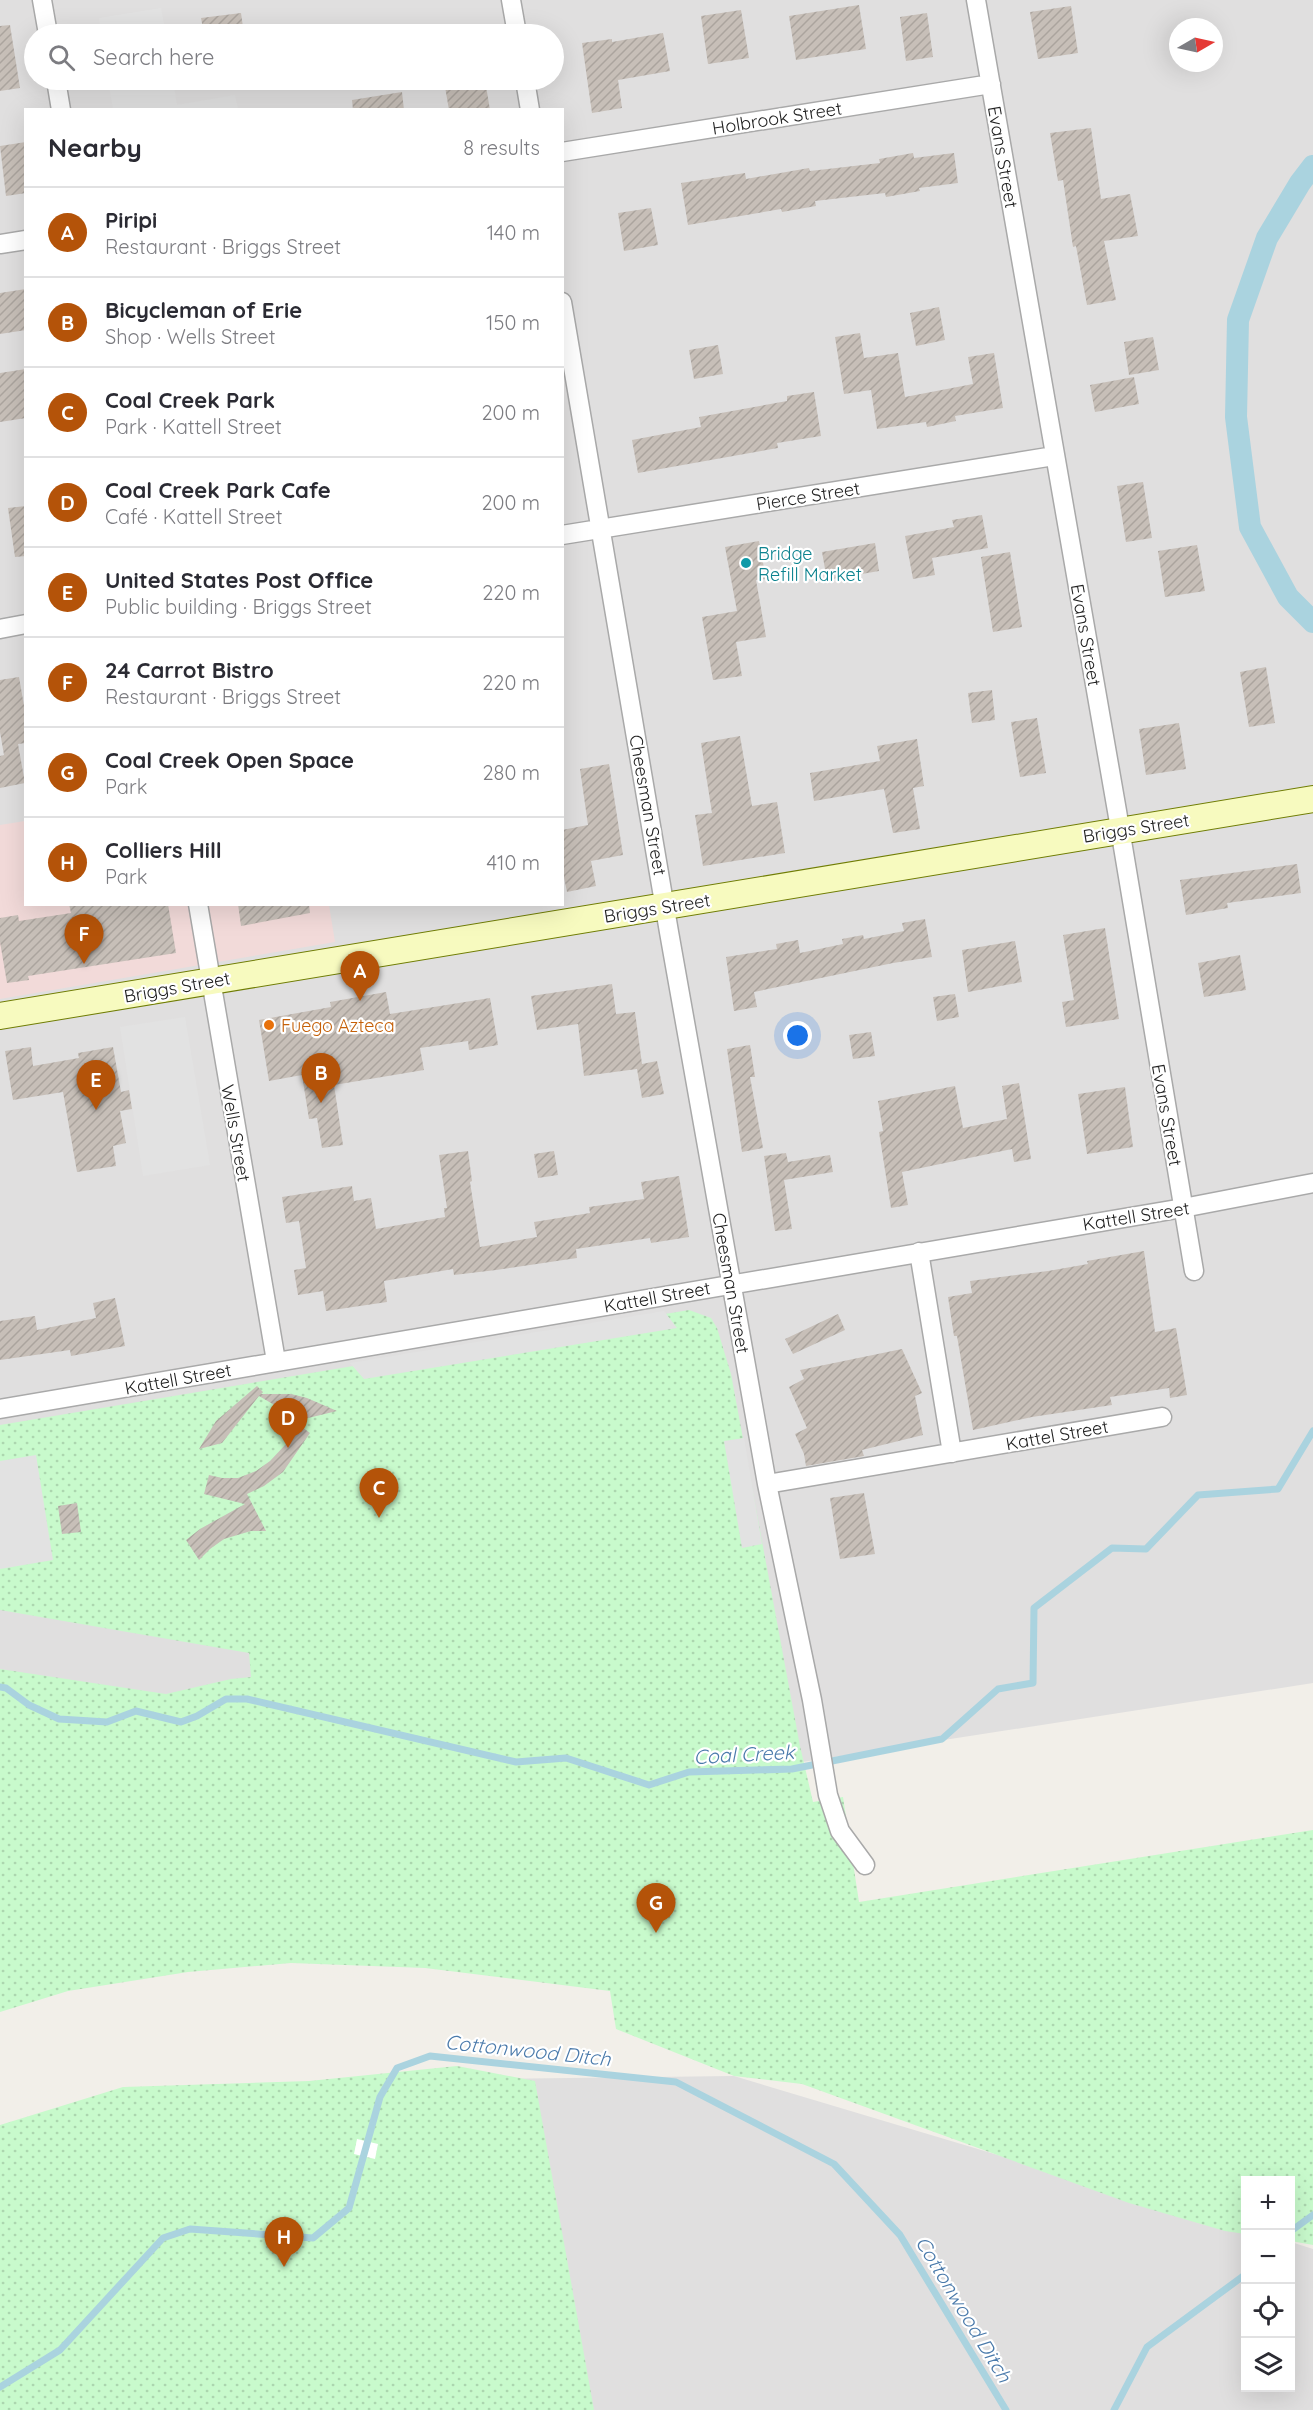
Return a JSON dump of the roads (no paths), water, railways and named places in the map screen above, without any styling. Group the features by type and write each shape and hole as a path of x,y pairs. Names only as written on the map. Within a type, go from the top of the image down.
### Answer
{"street":[{"path":"42,0 46,24"},
{"path":"511,0 515,24"},
{"name":"Evans Street","path":"976,0 1194,1271"},
{"name":"Holbrook Street","path":"564,152 991,84"},
{"path":"58,90 61,108"},
{"path":"527,90 530,108"},
{"path":"0,244 24,240"},
{"name":"Cheesman Street","path":"564,314 665,907 767,1484 812,1700 828,1795 840,1831 865,1865"},
{"name":"Pierce Street","path":"564,535 1054,456"},
{"path":"0,629 24,624"},
{"name":"Briggs Street","path":"0,1016 1313,799"},
{"name":"Wells Street","path":"198,906 276,1361"},
{"name":"Kattell Street","path":"0,1409 1313,1184"},
{"path":"919,1252 952,1453"},
{"name":"Kattel Street","path":"767,1484 1162,1417"}],"waterway":[{"path":"1313,166 1300,183 1267,238 1238,320 1236,417 1250,527 1288,597 1313,622"},
{"name":"Coal Creek","path":"0,1687 6,1688 29,1705 59,1719 107,1722 136,1711 181,1722 197,1716 226,1699 247,1699 516,1762 566,1758 649,1785 689,1772 792,1769 942,1739 998,1689 1033,1683 1034,1608 1112,1548 1146,1549 1198,1495 1278,1489 1313,1431"},
{"name":"Cottonwood Ditch","path":"0,2387 60,2350 163,2238 190,2229 313,2238 349,2208 380,2097 397,2068 430,2056 676,2082 834,2164 900,2235 1006,2410"},
{"name":"Cottonwood Ditch","path":"1292,2230 1313,2215"},
{"name":"Cottonwood Ditch","path":"1114,2410 1147,2347 1241,2278"}],"place":[{"name":"Bridge Refill Market","path":"746,563"},
{"name":"24 Carrot Bistro","path":"84,964"},
{"name":"Piripi","path":"360,1001"},
{"name":"Fuego Azteca","path":"269,1025"},
{"name":"Bicycleman of Erie","path":"321,1103"},
{"name":"United States Post Office","path":"96,1110"},
{"name":"Coal Creek Park Cafe","path":"288,1448"},
{"name":"Coal Creek Park","path":"379,1518"},
{"name":"Coal Creek Open Space","path":"656,1933"},
{"name":"Colliers Hill","path":"284,2267"}]}
